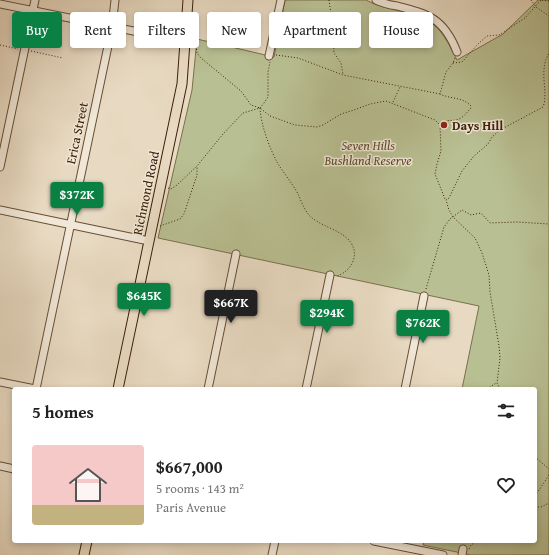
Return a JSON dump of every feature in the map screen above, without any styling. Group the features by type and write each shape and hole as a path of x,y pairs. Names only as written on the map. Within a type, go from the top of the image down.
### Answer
{"main road":[{"name":"Richmond Road","path":"187,12 188,0"},
{"name":"Richmond Road","path":"118,387 182,84 185,48"},
{"path":"84,555 87,543"}],"street":[{"path":"0,167 34,0"},
{"name":"Erica Street","path":"114,12 115,0"},
{"path":"269,56 281,0"},
{"path":"376,0 422,13 433,18 449,35 457,52"},
{"path":"0,4 70,18"},
{"name":"Erica Street","path":"35,387 108,48"},
{"path":"0,210 149,241"},
{"path":"208,387 236,254"},
{"path":"306,387 330,275"},
{"path":"405,387 424,296"},
{"path":"0,382 25,387"},
{"path":"0,466 12,469"},
{"path":"272,555 275,543"},
{"path":"384,543 443,555"}],"path":[{"path":"328,0 333,29 334,53 341,63 344,74"},
{"path":"531,0 549,16"},
{"path":"453,63 462,62 487,36 499,35 524,18 535,5 542,0 549,1"},
{"path":"0,45 64,58"},
{"path":"196,48 197,53 201,58 241,91 251,105 260,108 270,116 295,125 317,127 341,114 370,104 386,101 435,120 440,125 441,151 435,174 453,217 475,238 489,275 490,292 499,346 500,358 497,382 499,387"},
{"path":"440,94 446,72 453,63 457,52"},
{"path":"548,89 546,60 549,53"},
{"path":"167,188 172,189 197,166 223,134 243,113 260,108 268,97 269,56 277,55 298,58 344,74 462,100 471,106 471,108 460,119 443,122 440,125"},
{"path":"392,103 401,86"},
{"path":"446,200 449,198 462,171 474,156 488,144 492,137 500,130 543,107 547,103"},
{"path":"260,108 263,126 278,163 293,185 305,210 315,220 344,236 351,242 354,249 352,265 347,271 337,276 330,275"},
{"path":"159,226 180,219 184,214 197,175 197,166"},
{"path":"424,296 444,227 462,210 471,215 481,213 490,223 517,222 549,224"},
{"path":"490,387 497,382"},
{"path":"537,459 549,469"},
{"path":"537,493 549,475"},
{"path":"537,507 549,503"},
{"path":"464,552 474,543"}],"green space":[{"name":"Seven Hills Bushland Reserve","path":"285,0 366,0 383,7 405,12 369,12 369,48 433,48 433,24 447,41 457,60 503,34 538,0 549,0 549,555 471,555 423,545 424,543 537,543 537,387 462,387 479,306 158,238 192,90 196,48 199,48 199,39 207,41 207,48 236,48 274,57 276,48 361,48 361,12 283,12"}],"place":[{"name":"Days Hill","path":"444,125"}]}
